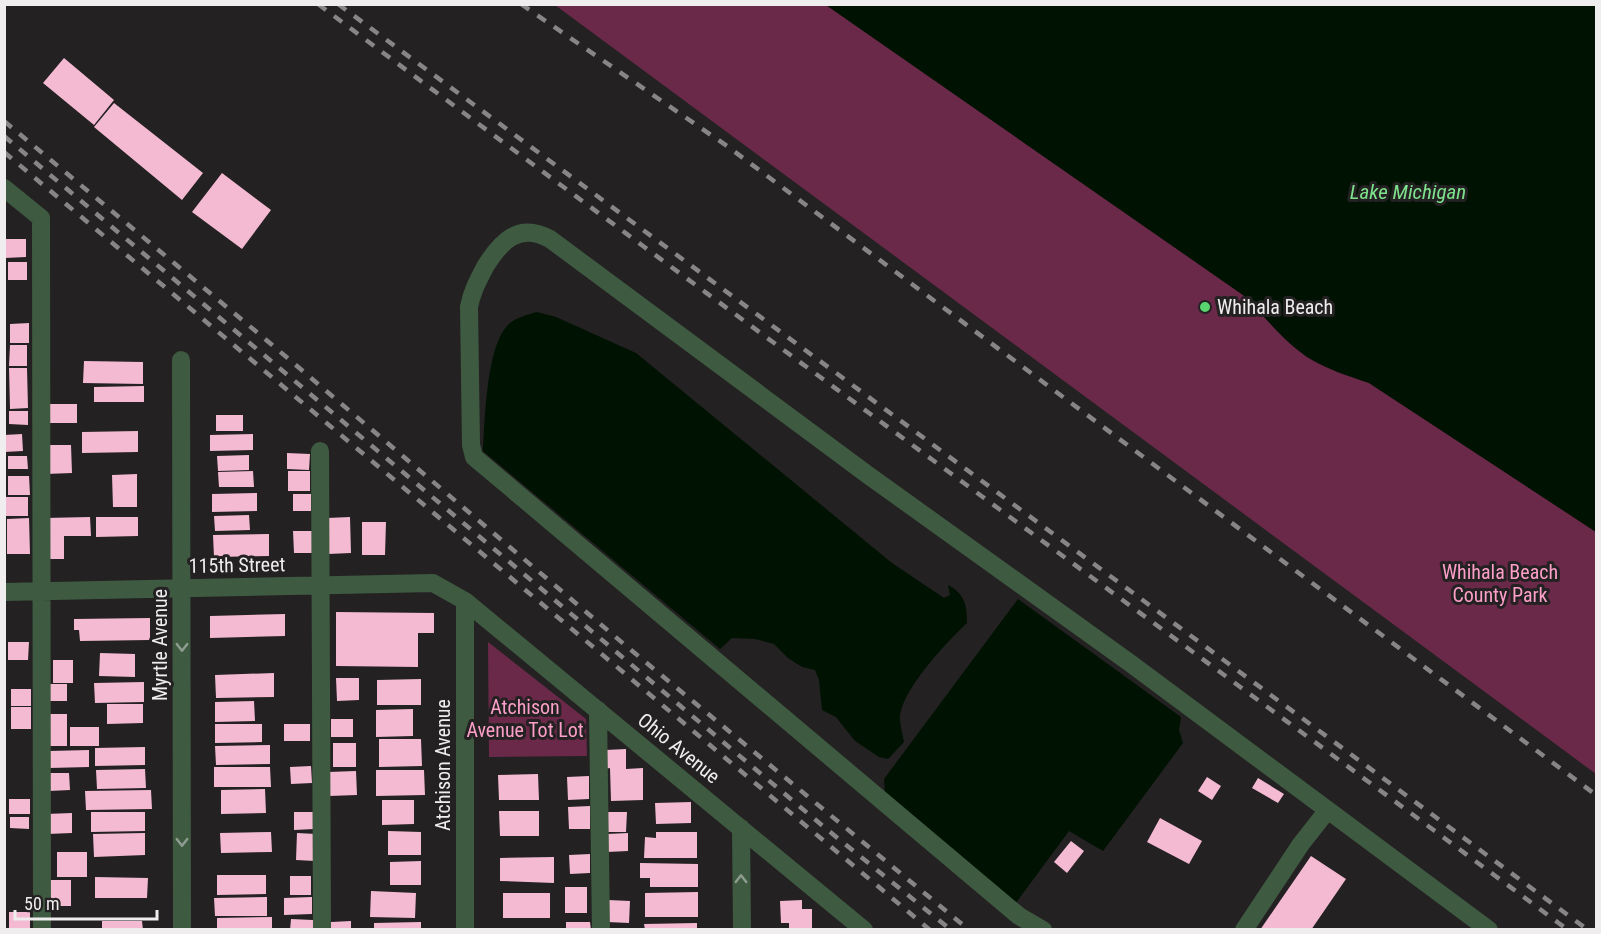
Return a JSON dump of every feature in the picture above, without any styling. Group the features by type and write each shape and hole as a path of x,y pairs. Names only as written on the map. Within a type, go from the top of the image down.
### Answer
{"street":[{"path":"4,188 41,218 42,930"},
{"path":"1043,930 1019,916 474,458 471,446 469,307 472,290 496,249 511,236 538,233 550,239 868,475 1130,663 1489,930"},
{"name":"Myrtle Avenue","path":"181,360 182,930"},
{"path":"320,451 322,930"},
{"name":"115th Street","path":"4,592 433,583 465,601"},
{"name":"Ohio Avenue","path":"465,601 864,930"},
{"name":"Atchison Avenue","path":"465,601 465,930"},
{"path":"598,710 601,930"},
{"path":"1244,930 1327,811"},
{"path":"741,828 742,930"}],"green space":[{"name":"Whihala Beach County Park","path":"555,5 826,5 1243,295 1289,342 1337,372 1369,383 1596,532 1596,774"},
{"name":"Atchison Avenue Tot Lot","path":"488,642 586,719 587,756 489,757"}],"water":[{"name":"Lake Michigan","path":"826,5 1596,5 1596,532 1369,383 1339,373 1312,360 1284,338 1243,295"},
{"path":"537,312 556,317 636,353 892,563 944,598 950,595 948,585 958,592 965,605 967,623 916,681 902,708 900,725 904,742 888,759 879,757 855,741 836,717 822,710 819,680 815,670 802,667 788,658 774,644 755,639 732,638 720,649 483,451 488,385 495,350 501,335 511,322"},
{"path":"1018,599 1181,717 1179,730 1183,743 1103,851 1069,831 1015,904 885,795 884,779"}],"building":[{"path":"64,58 114,100 94,125 43,83"},
{"path":"114,103 203,173 182,200 94,127"},
{"path":"222,173 271,210 242,249 192,212"},
{"path":"5,239 26,239 26,257 5,258"},
{"path":"8,262 27,262 27,280 8,280"},
{"path":"29,323 29,343 10,343 10,324"},
{"path":"10,345 27,345 27,366 9,366"},
{"path":"84,361 143,362 143,384 83,383"},
{"path":"9,368 27,368 28,408 10,409"},
{"path":"144,386 144,402 94,402 94,387"},
{"path":"48,404 77,404 77,423 47,423"},
{"path":"9,411 28,411 28,425 9,424"},
{"path":"216,415 243,415 243,431 216,431"},
{"path":"138,431 138,452 82,453 82,432"},
{"path":"22,434 23,451 4,452 4,435"},
{"path":"253,434 253,450 210,451 210,435"},
{"path":"45,445 71,445 72,473 46,474"},
{"path":"287,453 310,454 309,470 287,469"},
{"path":"249,455 249,470 218,471 217,456"},
{"path":"8,456 27,456 28,469 8,469"},
{"path":"253,471 254,487 219,487 218,472"},
{"path":"288,471 310,471 310,491 288,491"},
{"path":"137,474 137,507 113,507 112,475"},
{"path":"8,476 29,476 30,495 8,495"},
{"path":"257,493 257,511 212,512 212,494"},
{"path":"293,494 311,494 311,511 293,511"},
{"path":"6,497 28,497 28,516 6,516"},
{"path":"249,515 250,530 215,531 214,516"},
{"path":"90,517 91,536 64,536 64,559 45,559 44,518"},
{"path":"96,517 138,517 138,536 96,537"},
{"path":"350,517 351,553 328,554 327,518"},
{"path":"29,518 30,554 7,554 7,519"},
{"path":"362,522 386,522 385,555 362,555"},
{"path":"293,531 314,531 314,553 294,553"},
{"path":"269,534 269,556 214,557 213,535"},
{"path":"336,612 434,613 434,633 418,633 418,667 336,666"},
{"path":"285,614 285,636 210,638 210,616"},
{"path":"150,618 150,640 80,641 79,630 74,630 74,619"},
{"path":"8,642 29,642 28,660 8,660"},
{"path":"100,653 135,654 135,677 99,676"},
{"path":"53,660 73,660 73,683 53,683"},
{"path":"274,673 274,697 216,698 215,675"},
{"path":"336,678 359,678 359,700 337,701"},
{"path":"421,679 421,705 377,705 377,680"},
{"path":"144,682 144,702 95,703 94,683"},
{"path":"46,684 67,684 67,701 46,701"},
{"path":"11,689 31,689 31,706 11,706"},
{"path":"254,701 255,721 215,722 215,702"},
{"path":"107,704 143,704 143,723 107,724"},
{"path":"11,707 31,707 31,729 11,729"},
{"path":"413,709 413,736 376,737 376,710"},
{"path":"48,714 67,714 67,746 48,746"},
{"path":"331,719 353,719 353,737 331,737"},
{"path":"215,724 262,724 262,742 215,743"},
{"path":"284,724 310,724 310,741 284,741"},
{"path":"70,727 99,727 99,746 70,746"},
{"path":"379,739 421,739 422,766 379,767"},
{"path":"333,743 356,743 356,767 333,767"},
{"path":"270,745 270,764 216,765 215,746"},
{"path":"145,747 145,765 95,766 95,748"},
{"path":"626,749 626,769 643,768 643,800 611,801 610,768 605,769 605,750"},
{"path":"89,750 89,767 49,768 49,751"},
{"path":"311,766 312,783 291,784 290,767"},
{"path":"214,767 270,767 271,787 214,787"},
{"path":"145,769 146,788 97,789 96,770"},
{"path":"376,770 424,770 425,795 376,796"},
{"path":"356,771 357,795 329,796 328,772"},
{"path":"49,773 69,773 70,790 49,791"},
{"path":"538,774 539,800 499,800 498,775"},
{"path":"589,776 589,799 568,800 567,777"},
{"path":"1207,777 1221,786 1212,800 1198,791"},
{"path":"1258,778 1284,794 1278,803 1252,788"},
{"path":"265,789 266,813 221,814 221,790"},
{"path":"151,790 152,809 86,810 85,791"},
{"path":"9,799 30,799 30,814 9,814"},
{"path":"382,800 414,800 414,824 382,825"},
{"path":"691,802 691,823 656,824 655,803"},
{"path":"590,806 590,829 569,829 568,807"},
{"path":"499,811 539,811 539,836 500,836"},
{"path":"91,812 145,812 145,831 91,832"},
{"path":"294,812 314,812 314,829 294,830"},
{"path":"607,812 627,812 626,832 607,832"},
{"path":"72,813 72,833 47,834 46,814"},
{"path":"10,817 29,817 29,829 10,828"},
{"path":"1160,818 1202,841 1189,864 1147,842"},
{"path":"388,831 421,832 421,855 388,855"},
{"path":"271,832 272,852 221,853 220,833"},
{"path":"656,832 697,832 697,858 644,858 645,837 656,838"},
{"path":"145,833 145,855 94,857 93,834"},
{"path":"297,833 316,834 315,861 296,860"},
{"path":"628,833 628,851 607,852 607,834"},
{"path":"1071,841 1084,851 1067,873 1054,862"},
{"path":"57,852 87,852 87,877 57,877"},
{"path":"590,854 590,873 570,874 569,855"},
{"path":"1311,856 1346,879 1311,930 1260,930"},
{"path":"554,857 554,883 500,881 500,858"},
{"path":"421,861 421,885 390,885 390,862"},
{"path":"640,863 698,864 698,887 650,887 650,878 640,878"},
{"path":"217,875 266,875 266,894 217,895"},
{"path":"290,876 311,876 311,895 290,895"},
{"path":"95,877 148,878 147,898 95,898"},
{"path":"49,880 71,880 71,906 49,906"},
{"path":"565,887 587,887 587,913 565,913"},
{"path":"371,891 416,893 415,918 370,917"},
{"path":"698,892 698,917 645,917 645,893"},
{"path":"503,893 550,893 550,918 503,918"},
{"path":"267,897 267,916 215,916 214,898"},
{"path":"312,897 312,914 284,915 284,898"},
{"path":"608,900 630,901 629,923 607,922"},
{"path":"802,900 802,909 812,909 812,930 789,930 789,923 781,923 780,901"},
{"path":"9,912 30,912 30,930 9,930"},
{"path":"272,917 272,930 217,930 217,918"},
{"path":"291,919 313,920 313,930 290,930"},
{"path":"102,921 142,921 143,930 102,930"},
{"path":"351,921 351,930 331,930 331,922"},
{"path":"421,922 421,930 374,930 374,923"},
{"path":"566,922 590,922 591,930 566,930"},
{"path":"697,923 697,930 645,930 644,924"}],"railway":[{"path":"318,4 1568,930"},
{"path":"338,4 1588,930"},
{"path":"521,4 727,146 1596,795"},
{"path":"4,121 625,645 969,930"},
{"path":"4,136 824,827 951,930"},
{"path":"4,152 930,930"}],"place":[{"name":"Whihala Beach","path":"1205,307"}]}
